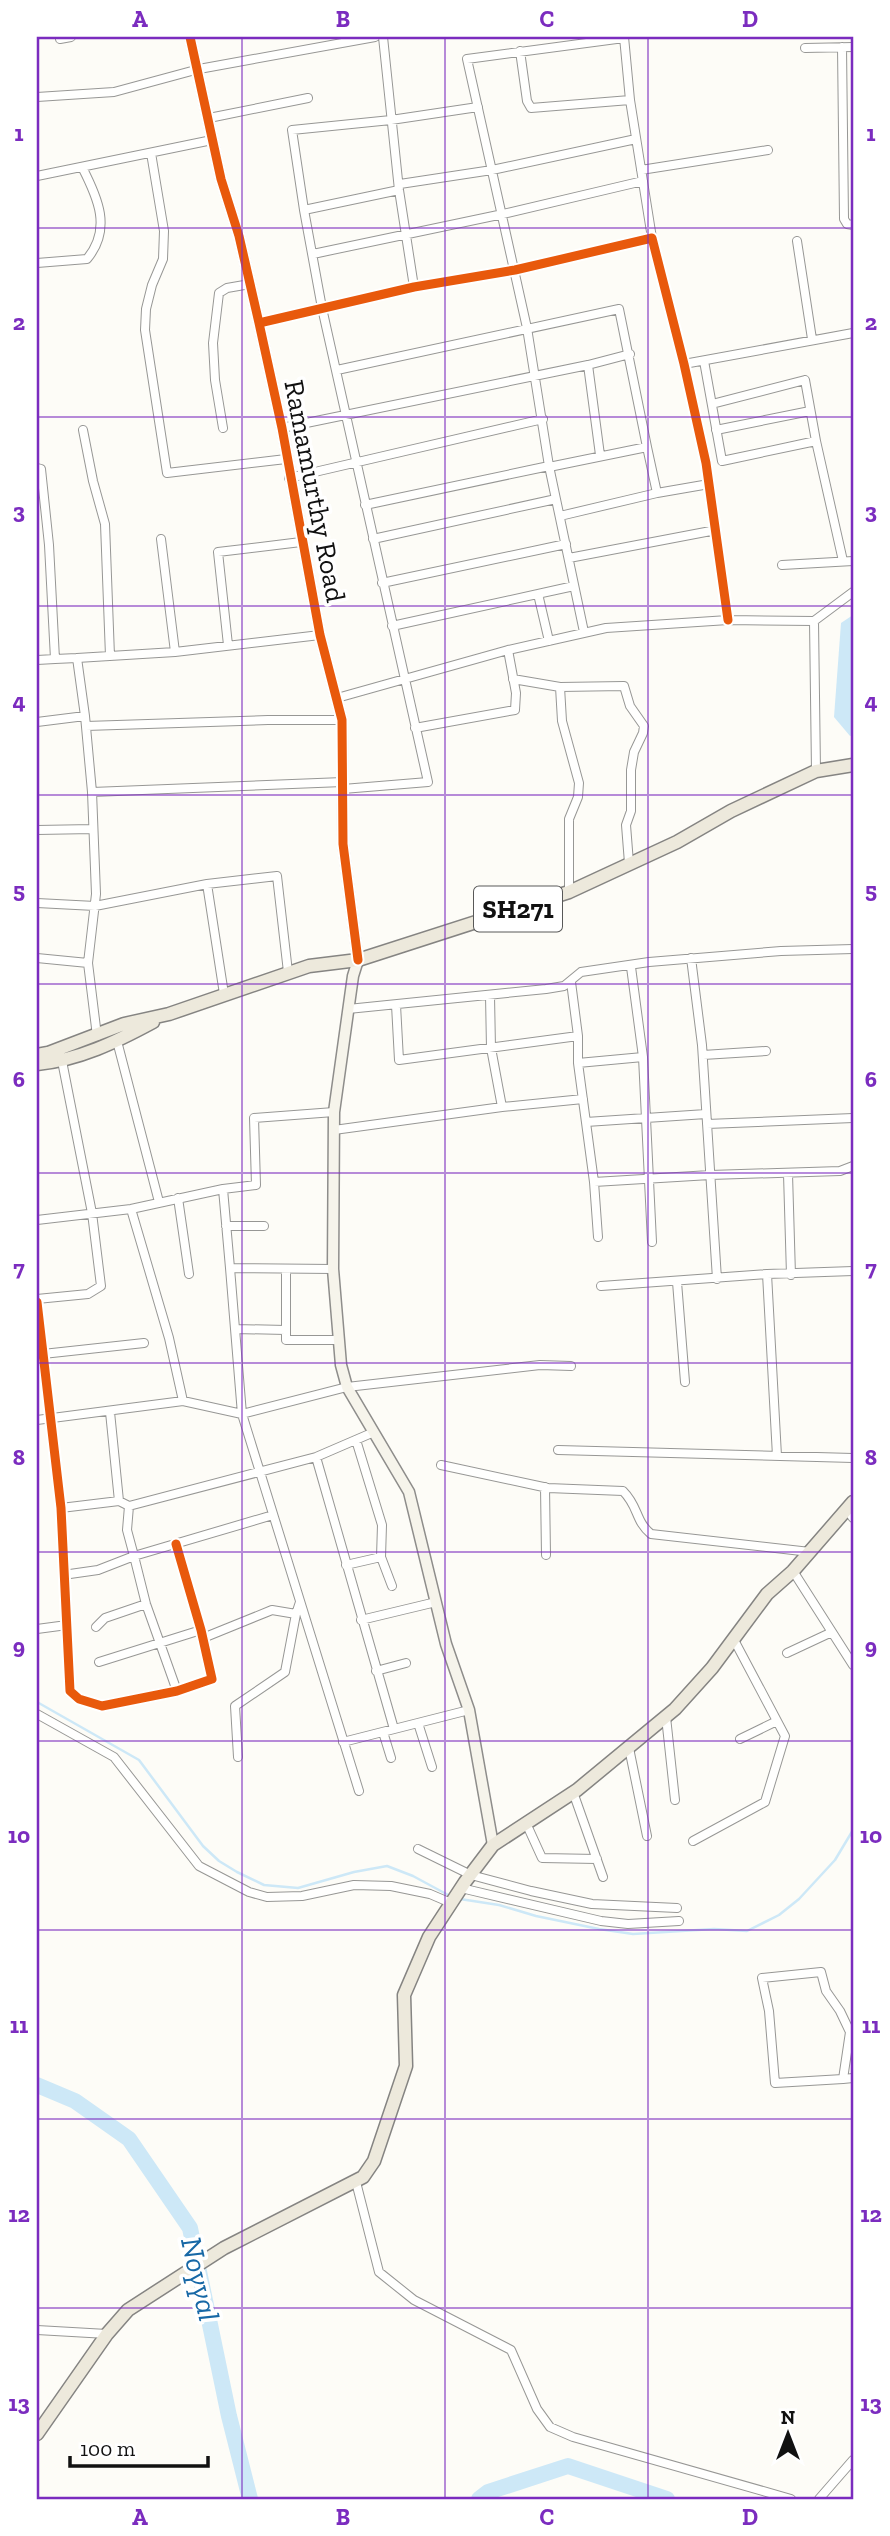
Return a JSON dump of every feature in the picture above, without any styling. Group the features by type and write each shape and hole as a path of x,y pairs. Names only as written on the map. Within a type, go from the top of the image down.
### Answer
{"main road":[{"name":"SH271","path":"37,1055 97,1036 124,1024 169,1014 288,972 329,962 358,960 569,892 677,842 731,811 816,771 853,765"},
{"path":"358,960 352,976 334,1112 333,1269 341,1365 347,1387 409,1492 446,1644 469,1710 493,1845"},
{"path":"329,962 352,976"},
{"path":"37,1064 62,1061 117,1041 169,1014"},
{"path":"37,2434 107,2334 128,2310 224,2248 356,2182 368,2171 374,2161 406,2066 404,1995 429,1937 457,1894 493,1845 573,1792 666,1717 712,1668 768,1594 851,1510"}],"street":[{"path":"60,39 71,37"},
{"name":"Ramamurthy Road","path":"190,37 199,69 212,140 259,323 282,428 289,478 320,635 342,720 343,844 358,960"},
{"path":"37,97 114,92 199,69 376,37"},
{"path":"383,37 399,187 414,287"},
{"path":"584,632 549,467 527,328 467,59 624,37 630,100 652,238 706,463 729,620"},
{"path":"842,47 844,219 847,224 853,225"},
{"path":"805,48 853,47"},
{"path":"520,51 527,102 531,108 630,100"},
{"path":"209,118 308,98"},
{"path":"92,792 428,782 322,308 292,130 391,120 478,107"},
{"path":"304,210 399,187 636,139"},
{"path":"37,176 212,140"},
{"path":"641,170 768,150"},
{"path":"151,153 164,231 163,259 152,285 146,309 145,330 167,473 286,459"},
{"path":"37,263 87,260 95,250 101,222 98,199 82,167"},
{"path":"313,254 643,181"},
{"path":"259,323 414,287 515,270 652,238"},
{"path":"797,240 812,339"},
{"path":"223,428 215,380 213,343 219,293 227,288 250,285"},
{"path":"337,370 619,309 657,493"},
{"path":"684,365 853,333"},
{"path":"282,428 630,354"},
{"path":"704,361 722,461"},
{"path":"588,365 600,455"},
{"path":"712,404 805,380 843,561"},
{"path":"716,430 810,411"},
{"path":"289,478 543,419"},
{"path":"83,430 105,524 110,656"},
{"path":"706,463 816,441"},
{"path":"365,505 648,447"},
{"path":"37,468 41,469 49,545 55,659"},
{"path":"560,516 657,493 709,484"},
{"path":"373,540 556,499"},
{"path":"569,558 716,530"},
{"path":"160,539 175,652"},
{"path":"228,645 218,552 301,542"},
{"path":"382,583 566,544"},
{"path":"37,547 49,545"},
{"path":"782,565 853,561"},
{"path":"392,626 575,586"},
{"path":"337,698 508,650 606,628 729,620 814,621 853,592"},
{"path":"538,594 549,640"},
{"path":"814,621 816,771"},
{"path":"37,660 175,652 320,635"},
{"path":"415,728 515,710 516,693 508,650"},
{"path":"77,658 92,792 95,906 89,963 97,1036"},
{"path":"513,680 560,687 624,686 630,706 643,726 631,770 631,811 626,825 629,863"},
{"path":"560,687 562,721 579,783 578,797 569,819 569,892"},
{"path":"37,722 342,720"},
{"path":"37,830 93,829"},
{"path":"37,903 95,906 207,884 277,876 288,972"},
{"path":"207,884 225,994"},
{"path":"348,1009 490,996 564,986 574,975 581,972 691,958 853,949"},
{"path":"37,958 89,963"},
{"path":"691,958 703,1055 717,1279"},
{"path":"631,967 643,1057 652,1242"},
{"path":"570,982 598,1237"},
{"path":"490,996 491,1048 502,1107"},
{"path":"396,1005 399,1060 578,1036"},
{"path":"117,1041 159,1202"},
{"path":"703,1055 766,1051"},
{"path":"578,1063 643,1057"},
{"path":"62,1061 92,1213 102,1286 88,1294 37,1301 61,1508 70,1691 79,1699 103,1706 177,1691 212,1679 176,1544"},
{"path":"334,1129 583,1099"},
{"path":"37,1220 131,1209 223,1189 256,1185 254,1118 334,1112"},
{"path":"586,1122 706,1114"},
{"path":"707,1125 853,1118"},
{"path":"594,1182 840,1171 853,1166"},
{"path":"788,1174 791,1275"},
{"path":"223,1189 242,1415 359,1791"},
{"path":"178,1198 189,1274"},
{"path":"131,1209 169,1338 183,1401"},
{"path":"226,1226 264,1226"},
{"path":"230,1268 333,1269"},
{"path":"286,1269 286,1340 339,1340"},
{"path":"601,1286 853,1271"},
{"path":"768,1274 777,1456"},
{"path":"677,1282 685,1382"},
{"path":"235,1329 286,1330"},
{"path":"43,1354 144,1343"},
{"path":"37,1420 183,1401 242,1415 347,1387 540,1364 570,1366"},
{"path":"110,1412 119,1501"},
{"path":"61,1508 119,1501 129,1506 316,1457 374,1432"},
{"path":"356,1440 382,1525 381,1557 392,1586"},
{"path":"558,1450 853,1458"},
{"path":"316,1457 394,1730"},
{"path":"441,1465 545,1487 623,1491 634,1502 642,1527 651,1534 810,1552"},
{"path":"545,1487 546,1555"},
{"path":"129,1506 127,1530 146,1604 177,1691"},
{"path":"63,1575 97,1570 134,1556 273,1516"},
{"path":"346,1565 381,1557"},
{"path":"793,1571 853,1665"},
{"path":"238,1757 236,1706 285,1672 300,1602"},
{"path":"361,1620 436,1602"},
{"path":"96,1627 105,1618 146,1604"},
{"path":"99,1662 202,1634 272,1610 296,1614"},
{"path":"37,1629 67,1625"},
{"path":"787,1653 832,1632"},
{"path":"693,1841 765,1802 785,1737 733,1638"},
{"path":"376,1671 406,1663"},
{"path":"343,1742 469,1710"},
{"path":"37,1714 114,1757 199,1866 249,1892 267,1897 302,1896 354,1885 391,1886 430,1894 457,1894 601,1921 628,1924 679,1921"},
{"path":"666,1717 675,1800"},
{"path":"740,1739 777,1721"},
{"path":"418,1723 432,1767"},
{"path":"383,1732 391,1758"},
{"path":"629,1748 648,1836"},
{"path":"573,1792 603,1877"},
{"path":"526,1823 542,1858 597,1859"},
{"path":"418,1849 471,1875 592,1904 677,1908"},
{"path":"843,2079 850,2032 826,1991 821,1972 762,1978 769,2011 775,2083 843,2079 853,2078"},
{"path":"356,2182 379,2272 414,2300 511,2350 537,2409 550,2427 573,2437 791,2499"},
{"path":"37,2329 107,2334"},
{"path":"819,2499 853,2460"}],"water":[{"path":"853,615 853,735 850,736 834,717 841,623"}],"waterway":[{"path":"37,1702 139,1760 203,1846 219,1861 264,1885 298,1888 387,1866 413,1876 450,1896"},
{"path":"460,1899 633,1934 714,1929 747,1931 779,1915 799,1899 835,1860 853,1830"},
{"name":"Noyyal","path":"37,2085 75,2101 129,2139 190,2228 229,2416 250,2499"},
{"name":"Noyyal","path":"479,2499 488,2492 568,2466 667,2499"}],"cycle path":[{"path":"190,37 221,179 239,236 259,323 282,428 320,635 342,720 343,844 358,960"},
{"path":"259,323 414,287 515,270 652,238 706,463 728,620"},
{"path":"37,1302 61,1508 70,1691 79,1699 102,1706 177,1691 212,1679 176,1544"}]}
